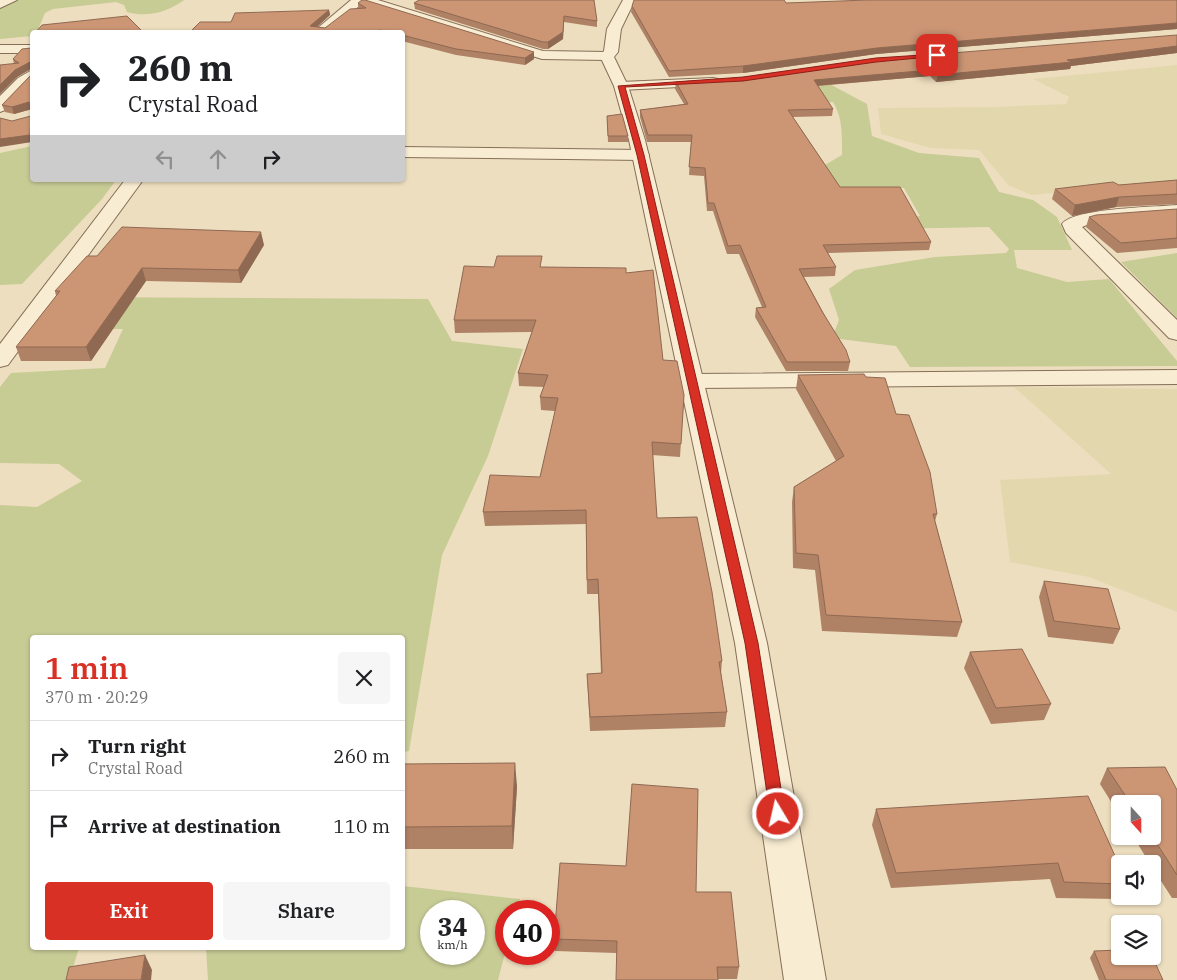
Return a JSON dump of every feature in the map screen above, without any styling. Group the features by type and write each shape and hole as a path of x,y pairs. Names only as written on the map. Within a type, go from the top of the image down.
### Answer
{"street":[{"path":"0,4 10,0"},
{"path":"322,30 359,0"},
{"path":"365,0 542,55 607,56 611,52 614,29 629,0"},
{"path":"0,49 30,49"},
{"path":"607,56 621,86 640,155 751,643 805,980"},
{"path":"2,115 19,82 30,75"},
{"path":"621,86 724,81"},
{"path":"405,152 640,155"},
{"path":"0,360 133,182"},
{"path":"1177,211 1089,218 1072,224 1073,230 1177,333"},
{"path":"692,381 1177,377"}],"shaded area":[{"path":"1177,65 1177,186 1170,183 1031,195 1008,185 979,150 930,148 881,134 878,108 1066,104 1069,97 1033,79"},
{"path":"1014,387 1177,389 1177,612 1089,577 1010,562 1000,480 1111,474"}],"green space":[{"path":"0,0 184,0 164,11 150,14 127,12 124,5 116,2 53,9 45,13 38,30 30,30 30,36 0,39"},
{"path":"809,73 867,104 872,136 919,153 979,158 999,192 1033,200 1057,217 1072,250 1014,250 1017,268 1067,282 1109,279 1177,361 1177,366 910,367 896,346 832,338 839,320 829,289 855,270 935,257 1006,253 1009,249 989,227 885,229 876,219 920,216 904,188 842,189 811,173 842,155 842,134 839,114 833,102 763,109"},
{"path":"30,146 30,182 115,182 102,199 22,284 0,285 0,153"},
{"path":"1177,253 1177,318 1121,262"},
{"path":"58,297 428,299 452,341 523,349 488,456 442,555 409,751 405,752 405,635 30,635 30,950 78,950 69,980 0,980 0,505 37,507 82,481 59,464 0,463 0,387 11,373 105,368 123,329 33,329"},
{"path":"405,886 520,899 495,900 495,965 502,965 498,980 208,980 206,950 405,950"}],"building":[{"path":"365,0 534,52 525,58 456,49 405,36 405,30 192,30 200,22 231,22 235,13 329,10 310,26 325,28 350,9 366,8 358,3"},
{"path":"419,0 594,0 597,21 564,16 563,32 548,42 543,42 414,3"},
{"path":"634,0 784,0 786,3 867,0 1177,0 1177,23 877,48 743,66 669,71 632,6"},
{"path":"127,16 141,30 38,30 42,25"},
{"path":"1177,35 1177,46 1067,60 1072,62 938,75 931,70 814,80 833,109 788,110 840,187 900,187 931,242 823,245 836,267 799,269 846,350 850,362 787,362 756,308 766,307 740,245 728,246 714,203 708,203 705,168 689,167 692,135 648,135 640,110 688,104 676,82 744,78 877,59"},
{"path":"30,48 30,62 15,70 0,85 0,65 19,63 13,59 22,49"},
{"path":"30,76 30,103 12,107 2,105"},
{"path":"622,114 628,136 608,136 607,116"},
{"path":"30,116 30,135 0,139 0,118 12,121"},
{"path":"1177,180 1177,194 1119,197 1075,205 1055,189 1113,182 1119,185"},
{"path":"1177,209 1177,238 1121,243 1089,217 1096,215"},
{"path":"122,227 261,232 238,270 142,268 86,347 16,347 60,291 55,291 87,256 97,256"},
{"path":"497,256 542,256 540,267 626,268 626,273 653,270 663,360 677,361 684,395 681,444 652,442 657,518 697,517 712,592 722,661 719,662 727,712 590,717 587,674 602,673 598,579 587,580 586,510 483,512 490,475 540,477 558,398 540,397 548,375 518,373 536,320 454,320 464,266 494,267"},
{"path":"864,374 866,377 885,378 896,414 909,415 930,472 937,514 933,514 962,622 826,615 818,555 796,553 794,487 844,456 798,375"},
{"path":"1044,581 1108,589 1120,629 1054,621"},
{"path":"1022,649 1051,704 996,708 970,652"},
{"path":"515,763 512,826 405,827 405,764"},
{"path":"1165,767 1177,790 1177,875 1158,845 1161,845 1161,795 1125,795 1107,768"},
{"path":"632,784 698,789 696,892 731,892 739,967 717,967 718,980 616,980 617,941 560,939 560,900 557,900 560,863 626,866"},
{"path":"1088,796 1115,855 1111,855 1111,884 1064,882 1058,863 896,873 876,809"},
{"path":"1111,950 1111,965 1156,965 1163,980 1106,980 1094,951"},
{"path":"145,955 141,980 66,980 69,967"}],"route":[{"path":"778,814 751,643 637,140 621,86 685,84 743,79 876,60 937,55"}]}
